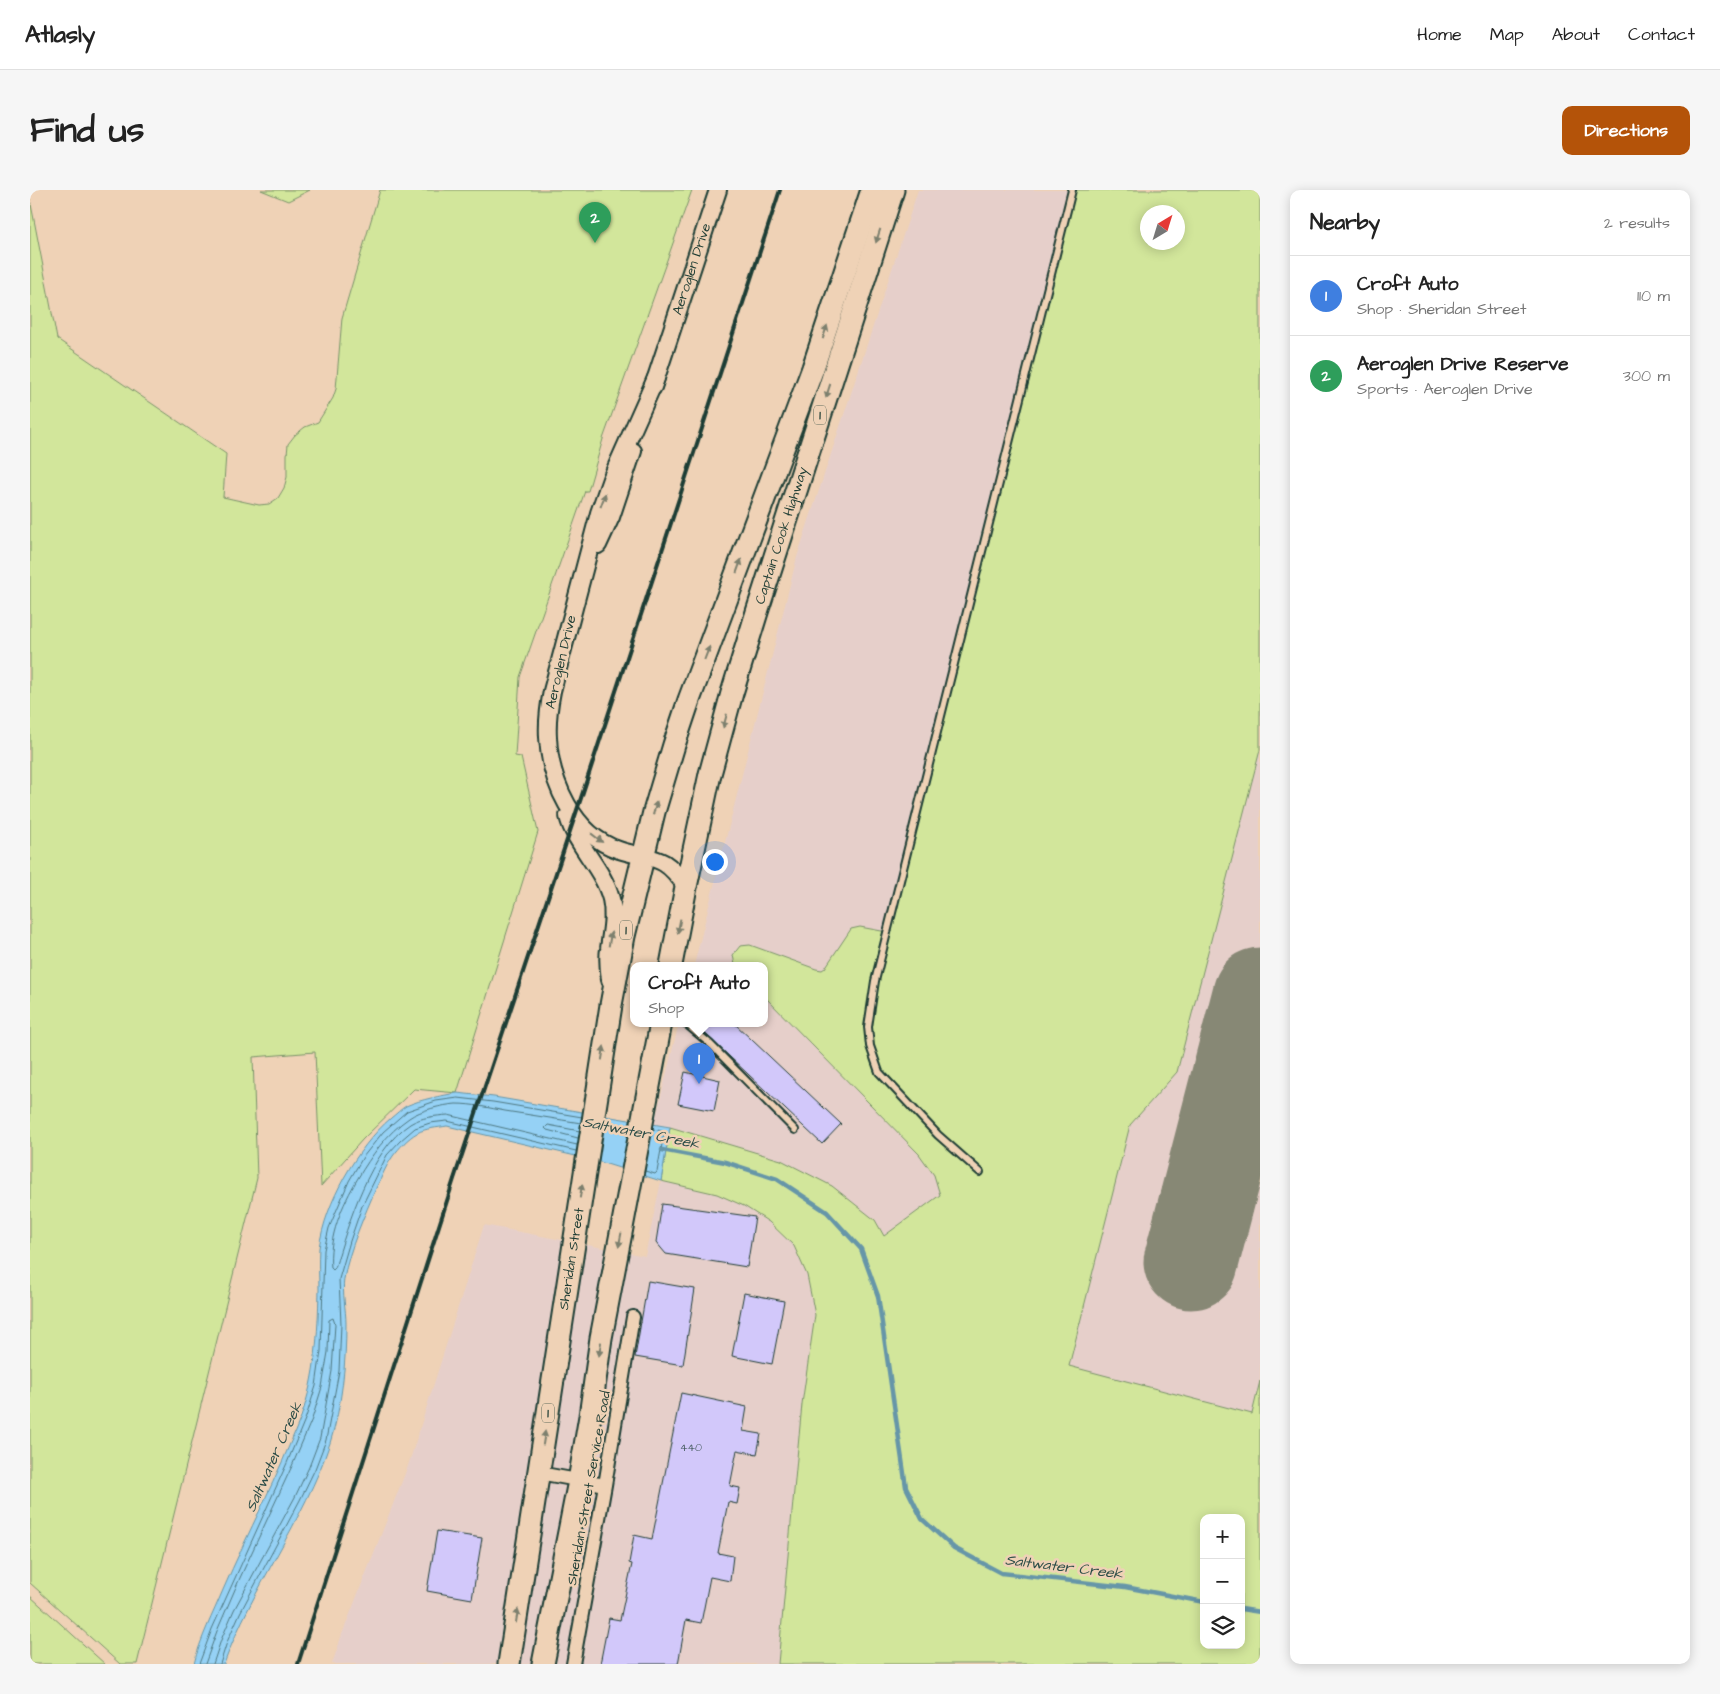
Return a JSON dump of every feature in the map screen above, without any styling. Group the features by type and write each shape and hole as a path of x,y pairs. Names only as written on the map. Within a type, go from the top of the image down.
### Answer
{"highway":[{"name":"Captain Cook Highway","path":"644,855 654,812 689,700 813,368 872,190"},
{"name":"Captain Cook Highway","path":"686,887 710,774 744,654 892,190"},
{"name":"Sheridan Street","path":"509,1664 611,1005 624,936 644,855"},
{"name":"1","path":"673,962 686,887"},
{"path":"543,1664 579,1481 601,1338 660,1027"}],"street":[{"name":"Aeroglen Drive","path":"611,1005 608,950 613,911 611,898 598,870 571,828 565,802 555,776 550,752 548,714 580,581 614,508 718,190"},
{"name":"Aeroglen Drive","path":"565,802 574,818 604,843 618,850 654,858 672,868 686,887"},
{"name":"Sheridan Street Service Road","path":"573,1664 633,1317"},
{"path":"539,1473 605,1485"}],"lane":[{"path":"980,1172 938,1135 879,1072 870,1046 868,1027 875,981 1072,190"},
{"path":"689,1027 709,1043 795,1130"}],"shaded area":[{"path":"918,190 1260,190 1260,1568 1245,1529 1245,1514 1200,1515 898,1260 875,1220 781,1160 654,1124 678,1027 768,1027 768,962 695,962 797,557"},
{"path":"661,1181 717,1194 744,1206 769,1222 794,1246 807,1275 815,1315 802,1404 778,1664 332,1664 408,1466 484,1225 645,1256"}],"green space":[{"path":"261,190 310,190 288,201"},
{"path":"380,190 692,190 603,439 588,491 585,491 520,677 515,756 521,757 538,832 457,1093 414,1089 363,1139 321,1186 315,1052 253,1057 257,1178 137,1664 120,1664 30,1583 30,199 57,339 226,454 223,497 259,505 269,504 278,498 284,488 287,477 288,444 305,427 318,422 333,398 336,389 342,318"},
{"path":"1072,190 1260,190 1260,750 1177,1072 1130,1125 1069,1366 1252,1414 1260,1381 1260,1664 778,1664 802,1404 815,1315 807,1275 794,1246 769,1222 744,1206 717,1194 661,1181 670,1127 781,1160 832,1186 875,1220 884,1236 940,1195 934,1175 919,1154 768,1000 768,962 734,962 733,955 740,946 750,945 822,970 851,929 860,927 887,932"},
{"path":"30,1596 105,1664 30,1664"}],"water":[{"path":"457,1093 494,1097 670,1127 661,1181 597,1161 447,1126 420,1131 404,1143 386,1167 377,1186 358,1232 346,1268 344,1279 345,1354 342,1384 338,1414 319,1472 249,1608 224,1664 194,1664 207,1627 283,1461 306,1402 317,1338 319,1248 322,1231 335,1195 344,1177 366,1144 378,1130 406,1106 418,1101"}],"building":[{"path":"698,1027 738,1027 841,1124 822,1144"},
{"path":"685,1072 720,1080 714,1111 678,1104"},
{"path":"662,1204 755,1217 747,1267 666,1254 656,1242"},
{"path":"648,1281 695,1289 683,1365 635,1357"},
{"path":"744,1293 784,1301 772,1364 732,1356"},
{"path":"681,1393 747,1407 743,1431 761,1434 757,1454 737,1450 730,1486 740,1488 737,1504 728,1502 718,1553 733,1556 730,1581 710,1577 701,1623 686,1620 678,1664 600,1664 609,1618 620,1620 632,1564 629,1563 634,1535 652,1539"},
{"path":"437,1531 482,1538 472,1599 427,1591"}],"waterway":[{"name":"Saltwater Creek","path":"662,1150 725,1162 777,1179 827,1212 861,1249 878,1296 906,1487 922,1519 954,1548 1001,1573 1125,1587 1200,1601"},
{"name":"Saltwater Creek","path":"1245,1610 1260,1612"}],"runway":[{"path":"1191,1262 1260,995"}],"railway":[{"path":"298,1664 454,1179 780,190"}],"place":[{"name":"Aeroglen Drive Reserve","path":"595,243"},
{"name":"Croft Auto","path":"699,1084"}]}
